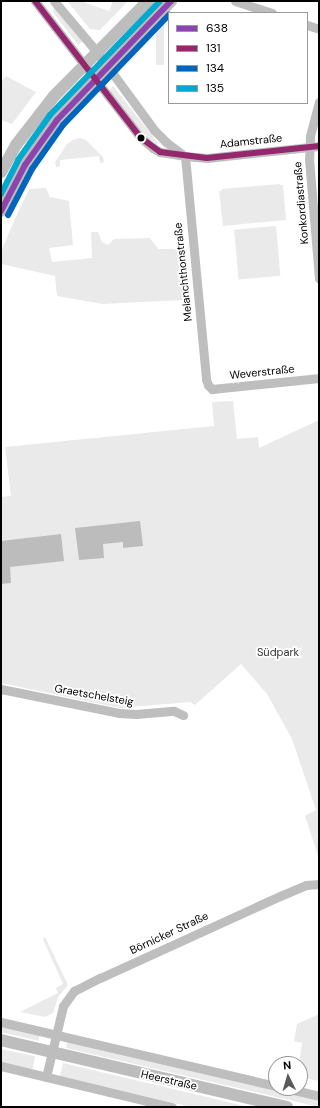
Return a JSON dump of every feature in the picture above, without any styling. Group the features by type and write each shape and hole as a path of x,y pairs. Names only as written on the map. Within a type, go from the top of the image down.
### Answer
{"main road":[{"path":"1,172 16,145 49,102 148,1"},
{"path":"1,211 25,165 41,141 64,112 95,78 107,68 171,1"},
{"name":"Heerstraße","path":"1,1040 287,1107"}],"street":[{"name":"Adamstraße","path":"35,1 141,138 160,152 207,158 319,146"},
{"path":"54,1 97,52 107,68 154,130 166,142 185,156"},
{"path":"235,1 269,12"},
{"path":"308,25 319,29"},
{"name":"Konkordiastraße","path":"319,102 310,136 308,159 319,279"},
{"name":"Melanchthonstraße","path":"185,156 185,172 206,379 208,385"},
{"name":"Weverstraße","path":"208,385 212,389 319,378"},
{"name":"Graetschelsteig","path":"1,689 119,713 136,714 174,711 183,714"},
{"name":"Börnicker Straße","path":"56,1034 66,1000 81,986 280,896 306,885 319,884"},
{"name":"Heerstraße","path":"1,1022 268,1084"},
{"path":"46,1077 56,1034"},
{"path":"1,1066 172,1107"},
{"path":"308,1093 319,1096"}],"green space":[{"path":"67,1 80,1 109,11 113,1 128,1 100,30 90,29"},
{"path":"156,1 164,1 164,65 156,65"},
{"path":"54,7 83,41 78,45 53,12"},
{"path":"6,76 36,92 12,124 1,120 1,82"},
{"path":"77,80 81,85 28,148 25,143 60,97"},
{"path":"113,86 158,143 158,146 145,136 109,91"},
{"path":"80,138 86,140 103,157 104,162 100,163 99,156 60,160 60,166 56,167 55,162 67,144"},
{"path":"283,185 286,220 223,226 219,191 222,191 222,189"},
{"path":"46,188 50,197 69,201 73,245 49,248 52,262 92,258 91,232 98,232 102,242 108,245 114,239 150,238 158,249 178,249 183,300 103,304 57,296 55,276 1,264 3,247 29,189"},
{"path":"276,226 280,276 239,279 234,230"},
{"name":"Südpark","path":"233,401 237,439 258,437 259,448 319,420 319,859 305,816 316,810 292,739 267,694 241,664 195,705 190,702 120,708 1,683 1,497 11,496 5,447 214,426 212,402"},
{"path":"45,937 68,985 58,997 53,1013 45,1017 20,1012 58,993 56,988 63,984 43,939"},
{"path":"319,1014 319,1081 308,1079 308,1056 300,1056 302,1043 294,1041 297,1024"},
{"path":"1,1025 40,1034 38,1041 1,1032"},
{"path":"68,1040 268,1088 268,1095 66,1048"},
{"path":"1,1049 35,1056 33,1069 1,1062"},
{"path":"63,1063 249,1107 191,1107 60,1076"},
{"path":"272,1096 302,1096 319,1100 319,1107"}],"shaded area":[{"path":"140,521 143,546 123,548 123,542 103,544 104,558 79,560 75,528"},
{"path":"61,534 64,561 10,567 11,583 1,584 1,541"}],"transit line":[{"name":"131","path":"35,1 141,138 160,152 207,158 319,146"},
{"name":"135","path":"1,194 18,160 50,115 160,1"},
{"name":"638","path":"1,211 25,165 57,120 171,1"},
{"name":"134","path":"8,215 32,169 63,125 168,16"}]}
